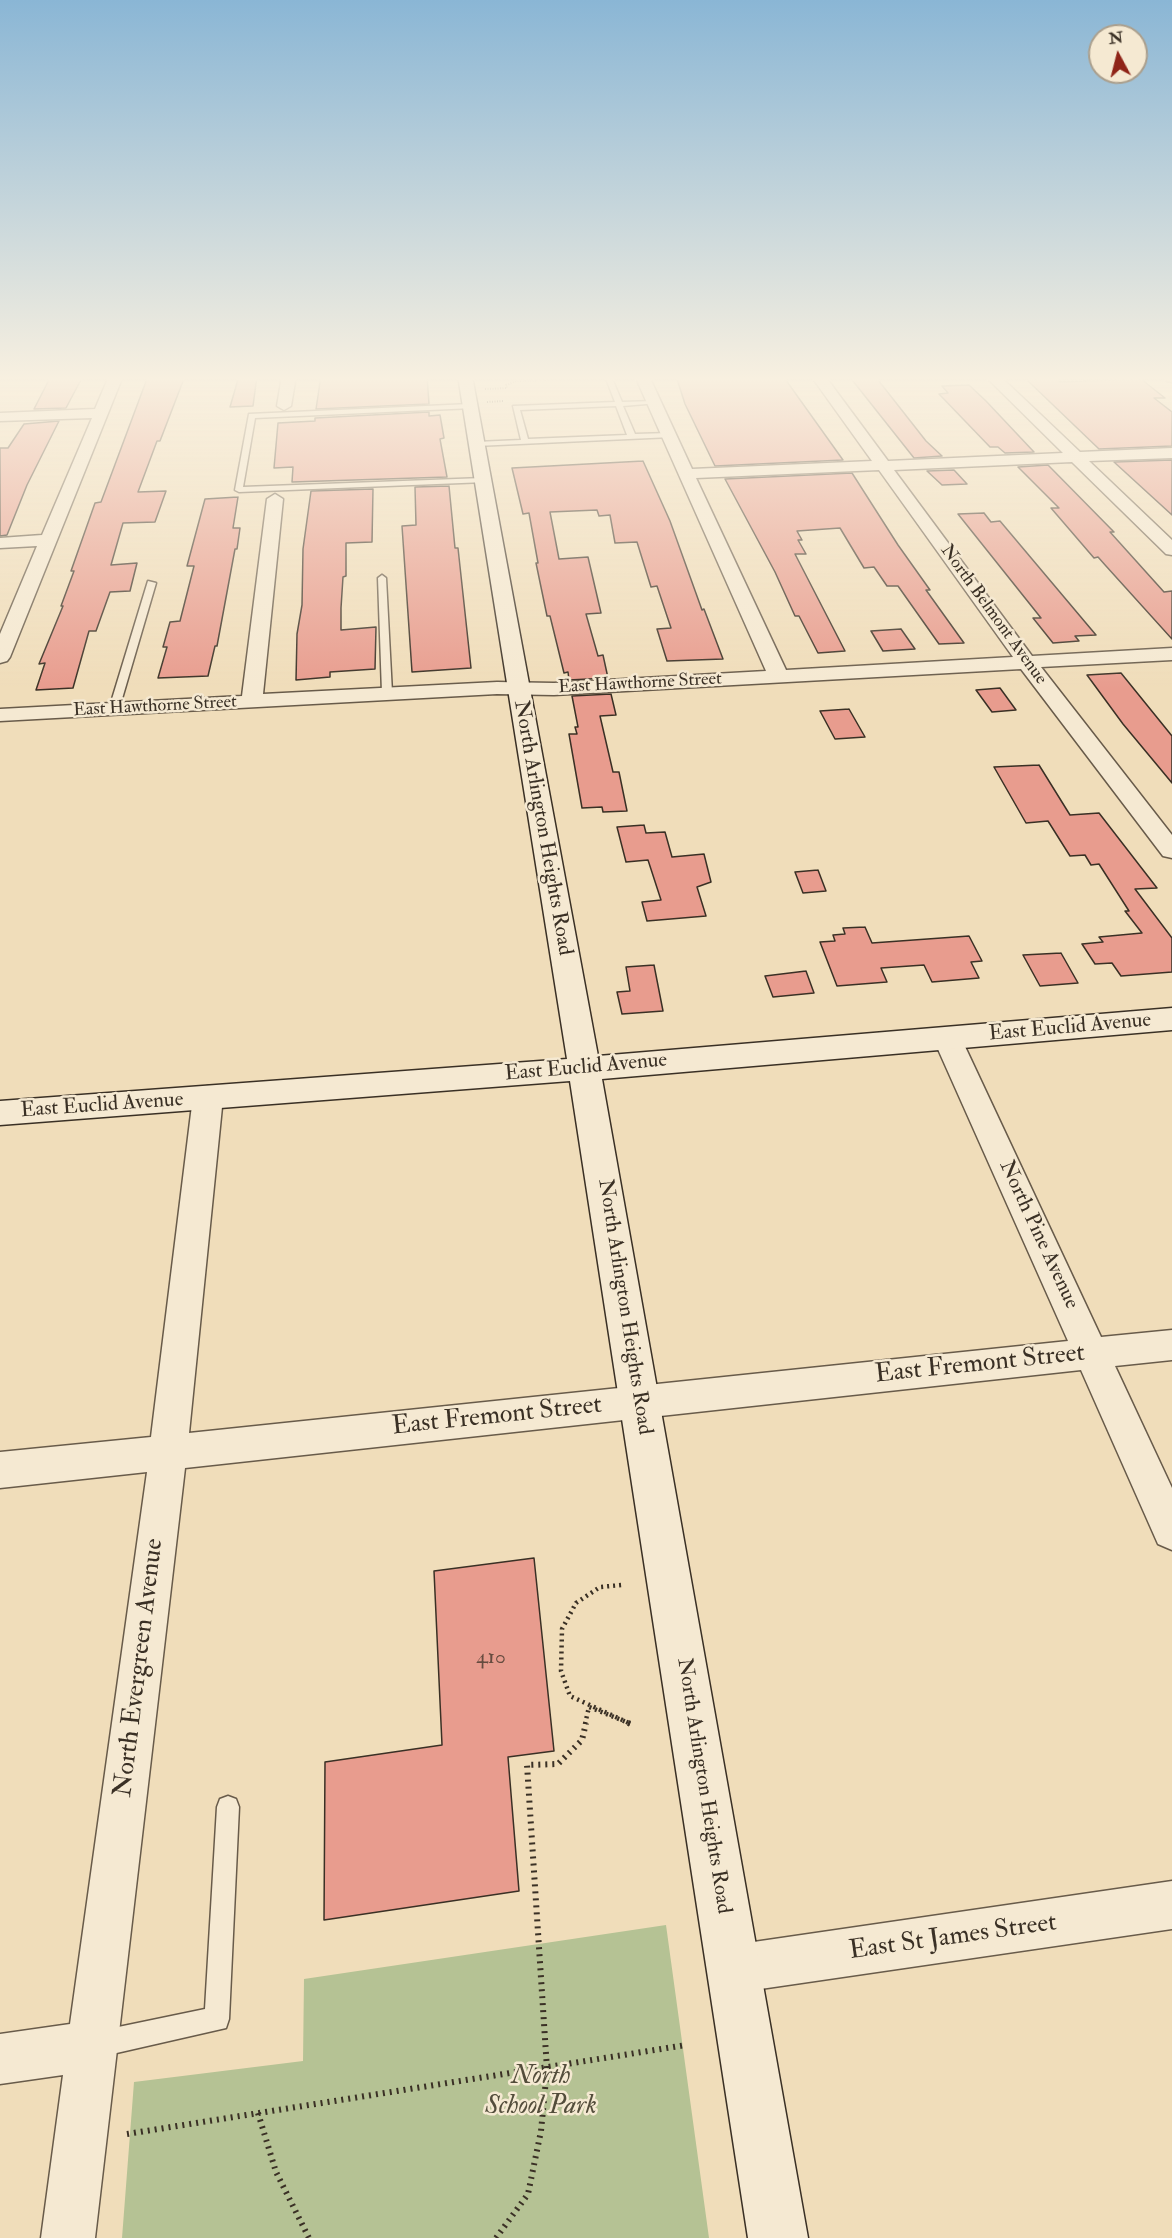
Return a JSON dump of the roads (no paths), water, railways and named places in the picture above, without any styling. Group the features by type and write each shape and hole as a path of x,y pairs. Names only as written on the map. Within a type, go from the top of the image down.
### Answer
{"main road":[{"name":"North Arlington Heights Road","path":"483,480 584,1069 778,2238"},
{"name":"East Euclid Avenue","path":"0,1113 584,1069 1172,1019"}],"street":[{"path":"0,657 72,480"},
{"path":"690,480 779,677"},
{"name":"North Belmont Avenue","path":"894,480 1027,663 1172,851"},
{"path":"1099,480 1172,550"},
{"path":"252,702 275,499"},
{"path":"0,543 47,540"},
{"name":"East Hawthorne Street","path":"0,716 387,693 518,687 554,689 1172,654"},
{"name":"North Pine Avenue","path":"947,1038 1172,1532"},
{"name":"North Evergreen Avenue","path":"68,2238 168,1452 208,1097"},
{"name":"East Fremont Street","path":"0,1470 1172,1345"},
{"name":"East St James Street","path":"733,1969 1172,1905"},
{"path":"0,2060 91,2046"}],"lane":[{"path":"241,480 239,489 471,480"},
{"path":"382,578 387,693"},
{"path":"114,709 152,583"},
{"path":"91,2046 217,2019 228,1807"}],"park label":[{"name":"North School Park","path":"541,2092"}]}
